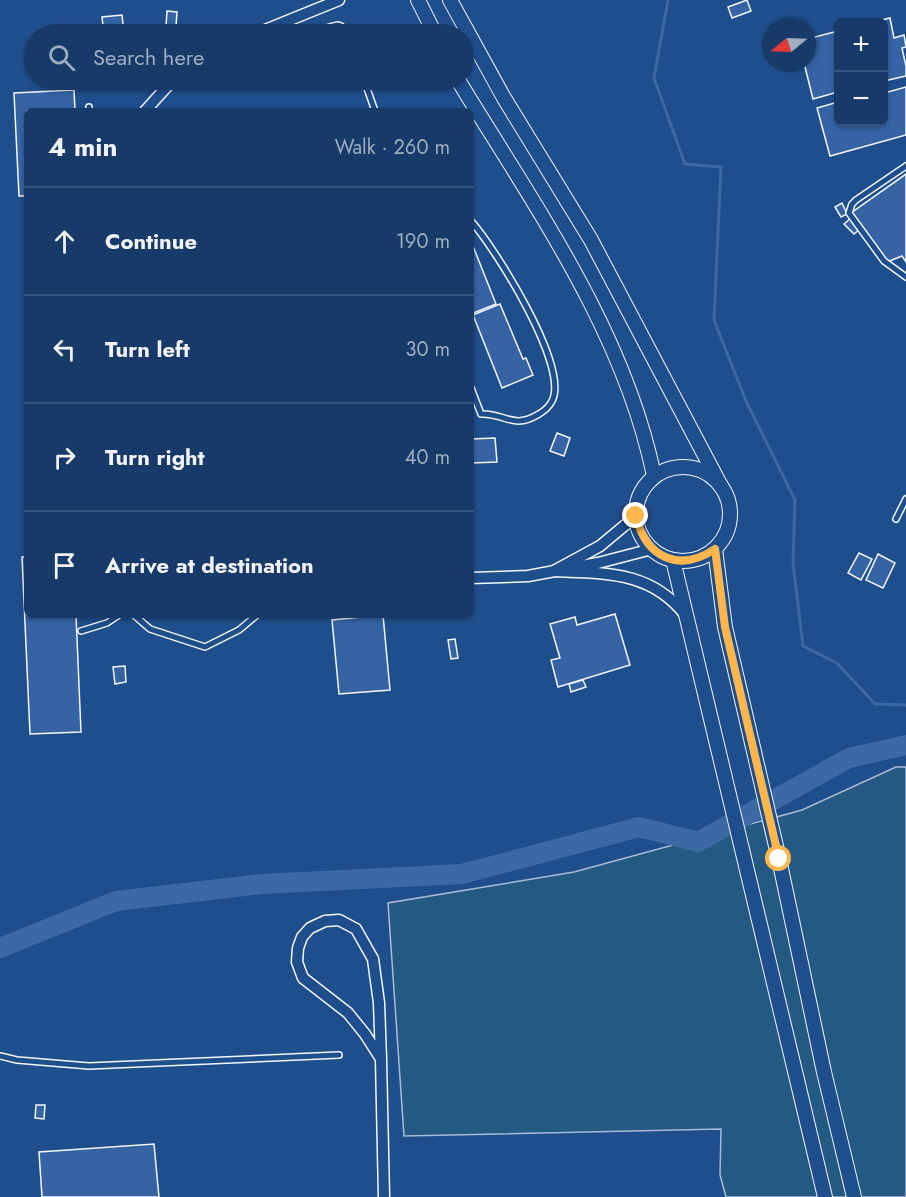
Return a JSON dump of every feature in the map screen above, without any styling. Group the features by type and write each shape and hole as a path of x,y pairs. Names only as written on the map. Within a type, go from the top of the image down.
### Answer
{"street":[{"path":"290,24 339,0"},
{"path":"450,0 463,24"},
{"path":"417,1 430,24"},
{"path":"474,44 504,98 591,240 722,488 728,500 729,526 715,549 703,557 688,561 673,560 659,554 647,544 639,531 636,516 638,501 644,488 654,476 668,469 683,466 698,469 712,476 722,488"},
{"path":"148,108 164,90"},
{"path":"464,90 584,288 626,380 647,440 654,476"},
{"path":"554,572 600,546 636,516"},
{"path":"474,578 528,576 554,572 652,549"},
{"path":"715,549 725,627 779,859 824,1072 854,1195"},
{"path":"673,560 825,1197"},
{"path":"554,572 613,573 652,586 679,608 686,617"},
{"path":"381,1059 348,1013 303,978 297,962 298,948 302,937 310,928 325,921 339,920 356,929 373,959 379,1003 381,1059 384,1197"}],"lane":[{"path":"368,90 374,108"},
{"path":"906,166 856,200 849,213 884,261 906,277"},
{"path":"474,224 483,234 513,282 536,325 548,356 554,392 553,400 546,408 528,419 514,422 488,413 482,414 474,395"},
{"path":"896,519 906,499"},
{"path":"81,631 107,623 114,618"},
{"path":"137,618 150,629 205,647 239,630 253,618"},
{"path":"0,1056 17,1060 89,1066 339,1055"}],"shaded area":[{"path":"896,767 906,767 906,1197 726,1197 720,1175 721,1129 404,1136 388,903 574,872 802,810"}],"building":[{"path":"747,0 751,11 732,18 728,7"},
{"path":"167,11 177,12 176,24 166,24"},
{"path":"122,15 123,24 103,24 102,17"},
{"path":"888,18 890,18 894,38 904,35 906,47 902,48 906,76 888,80 888,72"},
{"path":"834,32 834,93 813,99 806,72 816,72 816,37"},
{"path":"906,87 906,135 830,156 817,108 834,103 834,126 888,126 888,92"},
{"path":"74,90 75,108 24,108 24,196 19,196 14,93"},
{"path":"906,174 906,262 902,256 887,262 851,213"},
{"path":"842,203 847,214 841,217 835,207"},
{"path":"851,218 860,229 854,234 844,224"},
{"path":"474,249 496,304 474,313"},
{"path":"500,304 523,359 526,358 533,375 502,388 474,315"},
{"path":"557,433 570,438 564,456 550,451"},
{"path":"495,438 497,462 474,463 474,439"},
{"path":"859,553 872,559 861,580 848,573"},
{"path":"878,554 895,563 883,588 866,580"},
{"path":"22,557 24,557 24,601"},
{"path":"615,614 630,665 558,687 551,660 560,658 550,624 575,617 577,625"},
{"path":"25,618 76,618 81,732 30,734"},
{"path":"383,618 390,690 339,694 332,620"},
{"path":"455,639 458,658 451,659 448,640"},
{"path":"125,666 126,682 115,684 113,667"},
{"path":"583,680 586,687 571,692 569,684"},
{"path":"36,1105 45,1105 44,1119 35,1118"},
{"path":"154,1144 159,1197 42,1197 39,1152"}],"waterway":[{"path":"668,0 654,78 685,164 721,167 714,320 746,401 795,500 793,563 803,646 837,663 875,704 906,705"},
{"path":"0,948 116,901 261,884 462,874 639,827 698,842 849,758 906,745"}],"route":[{"path":"636,516 639,531 647,544 659,554 673,560 688,561 703,557 715,549 725,627 779,859"}]}
